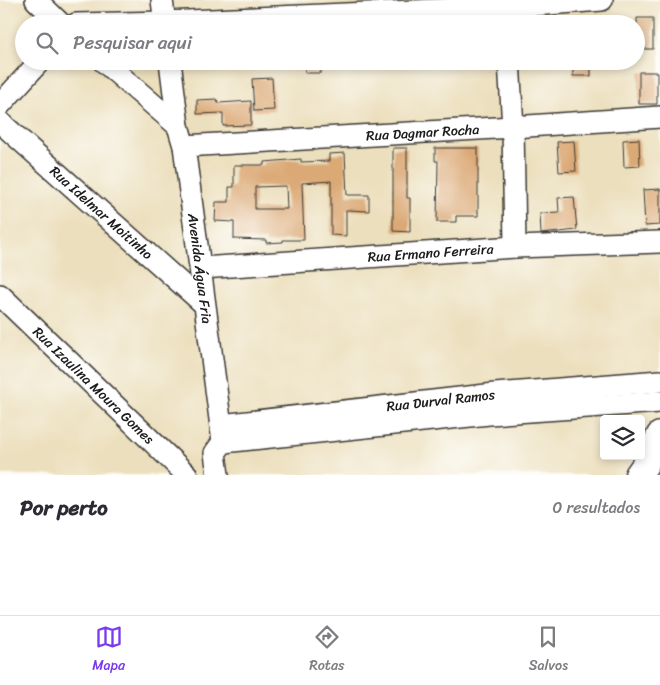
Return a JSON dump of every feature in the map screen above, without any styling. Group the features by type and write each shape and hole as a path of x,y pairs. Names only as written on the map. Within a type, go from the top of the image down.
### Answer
{"main road":[{"path":"643,472 660,435"}],"street":[{"path":"36,0 52,15"},
{"path":"162,0 164,15"},
{"path":"375,15 506,10 602,0"},
{"path":"0,105 32,70"},
{"path":"112,70 181,136"},
{"name":"Avenida Água Fria","path":"171,70 201,268 220,440 218,475"},
{"path":"509,70 515,247"},
{"name":"Rua Dagmar Rocha","path":"181,136 512,127 660,116"},
{"name":"Rua Idelmar Moitinho","path":"0,122 204,304"},
{"name":"Rua Ermano Ferreira","path":"201,268 515,247 660,242"},
{"name":"Rua Izaulina Moura Gomes","path":"1,298 187,475"},
{"name":"Rua Durval Ramos","path":"220,440 495,394 660,381"},
{"name":"Rua Durval Ramos","path":"220,440 488,414 660,402"},
{"path":"196,475 220,440"}],"building":[{"path":"645,18 653,18 653,49 645,49"},
{"path":"305,70 321,70 321,73 305,73"},
{"path":"573,70 591,70 591,76 573,76"},
{"path":"639,72 657,72 657,104 639,104"},
{"path":"272,78 274,110 254,111 252,79"},
{"path":"217,99 218,103 251,101 251,125 223,126 223,113 197,114 197,100"},
{"path":"639,139 640,166 624,167 623,140"},
{"path":"574,141 576,171 559,172 557,142"},
{"path":"393,148 407,148 407,198 410,198 410,232 393,231"},
{"path":"435,148 478,148 478,216 456,216 456,222 437,222 438,161 435,161"},
{"path":"345,153 347,195 369,195 369,211 346,210 346,236 331,235 331,181 302,183 304,240 283,240 283,242 266,243 266,240 234,239 234,222 215,221 216,202 229,202 229,187 234,187 234,165 264,165 264,162 301,159 301,162 329,161 329,154","holes":["286,186 287,209 255,209 255,187"]},
{"path":"660,189 660,225 645,226 643,190"},
{"path":"574,197 577,230 541,234 540,213 559,212 558,198"}]}
